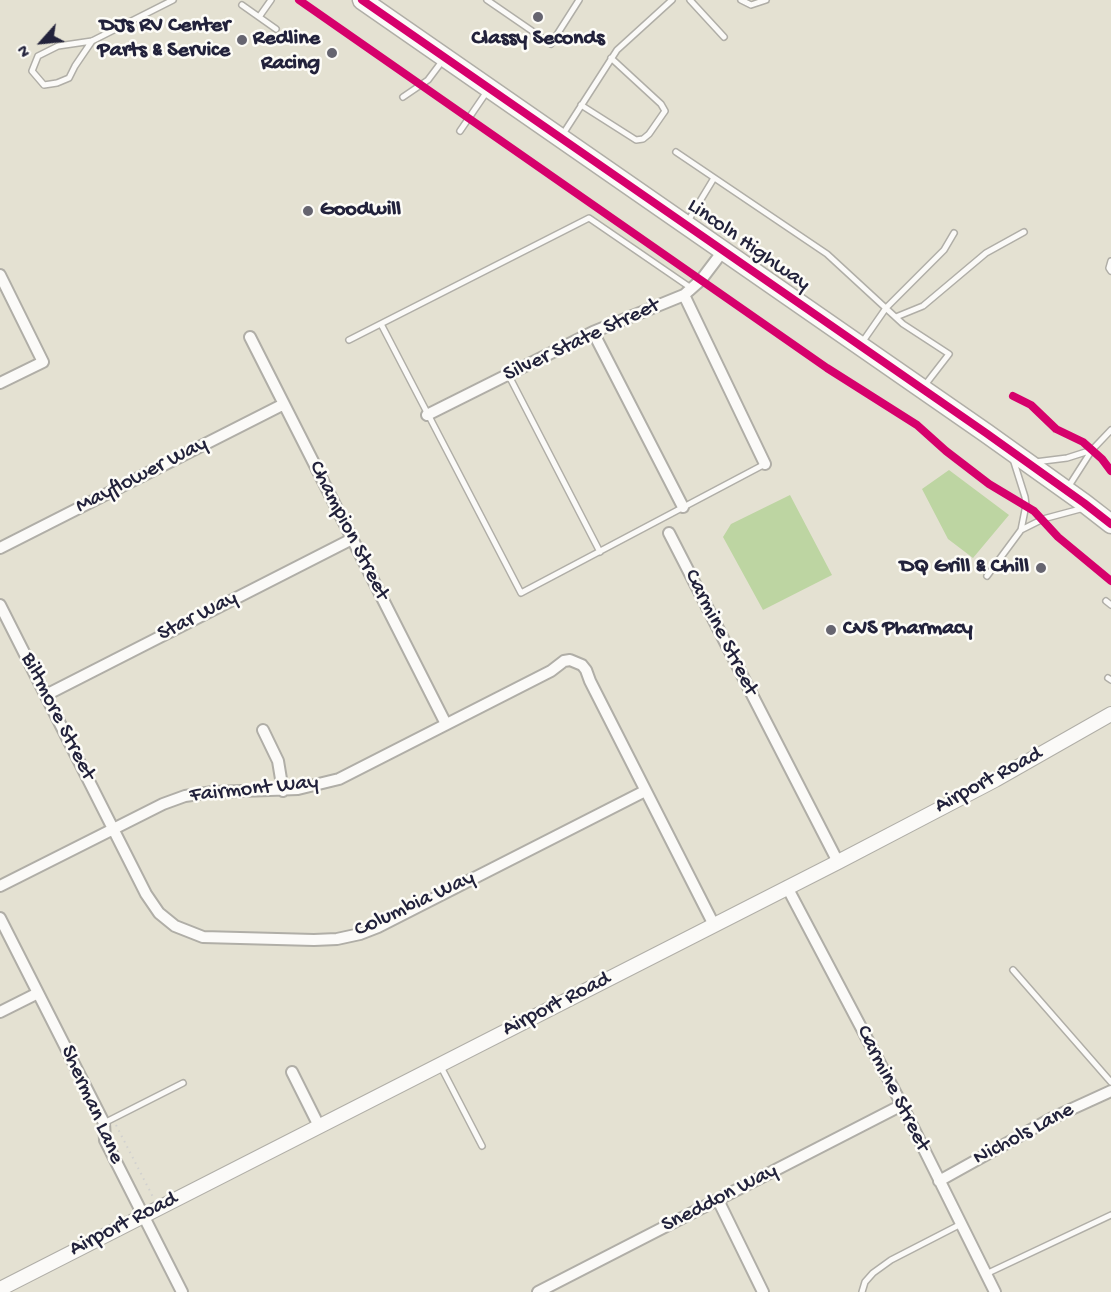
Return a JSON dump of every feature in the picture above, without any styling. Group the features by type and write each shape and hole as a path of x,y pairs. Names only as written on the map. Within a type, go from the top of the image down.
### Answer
{"highway":[{"name":"Lincoln Highway","path":"362,0 1029,463 1111,524"}],"street":[{"name":"Silver State Street","path":"427,415 593,332 687,292 701,280 723,251"},
{"path":"0,275 43,362 0,383"},
{"path":"687,292 765,464"},
{"path":"593,332 683,507"},
{"name":"Champion Street","path":"250,337 446,724"},
{"name":"Mayflower Way","path":"0,548 284,404"},
{"name":"Carmine Street","path":"669,532 838,862"},
{"name":"Star Way","path":"46,695 352,539"},
{"name":"Biltmore Street","path":"0,605 114,830"},
{"name":"Fairmont Way","path":"0,886 163,804 185,796 213,792 283,791 339,779 551,671 564,661 570,660 582,665 586,670 645,791"},
{"name":"Airport Road","path":"5,1289 144,1215 838,862 995,780 1111,714"},
{"path":"263,730 278,761 283,791"},
{"path":"645,791 714,925"},
{"name":"Columbia Way","path":"114,830 146,894 159,914 174,926 203,937 337,939 378,927 645,791"},
{"name":"Carmine Street","path":"787,887 902,1105 995,1292"},
{"name":"Sherman Lane","path":"0,918 108,1121 105,1140 182,1292"},
{"path":"0,1012 38,993"},
{"path":"292,1072 319,1126"},
{"name":"Nichols Lane","path":"939,1180 1052,1118 1111,1091"},
{"name":"Sneddon Way","path":"538,1292 902,1105"},
{"path":"718,1200 763,1292"}],"lane":[{"path":"92,41 69,78 57,83 44,84 32,71 39,56 58,46 92,41 173,0"},
{"path":"259,17 271,0"},
{"path":"487,0 551,45 579,0"},
{"path":"560,138 617,50 672,0"},
{"path":"690,0 724,37"},
{"path":"741,0 751,5 766,0"},
{"path":"242,5 276,29"},
{"path":"403,97 428,80 445,58"},
{"path":"581,105 636,140 643,139 649,134 665,111 661,104 611,58"},
{"path":"460,131 489,88"},
{"path":"676,152 827,254 896,317 949,354 922,389"},
{"path":"686,225 714,178"},
{"path":"349,340 589,218 687,292"},
{"path":"896,317 923,306 986,253 1024,232"},
{"path":"860,346 886,308 944,250 954,233"},
{"path":"1111,261 1111,271"},
{"path":"381,324 520,593 765,464"},
{"path":"507,374 600,552"},
{"path":"1066,490 1092,450 1111,430"},
{"path":"987,576 1021,530 1026,506 1010,450"},
{"path":"1029,463 1067,458 1092,450"},
{"path":"1021,530 1042,519 1089,507"},
{"path":"1106,600 1111,605"},
{"path":"1012,970 1111,1082"},
{"path":"439,1064 482,1146"},
{"path":"108,1121 183,1083"},
{"path":"986,1274 1111,1215"},
{"path":"862,1292 865,1282 873,1273 891,1260 961,1224"}],"path":[{"path":"108,1121 152,1197"}],"green space":[{"path":"949,470 1009,515 973,558 948,539 922,489"},
{"path":"790,495 832,575 763,610 723,537 731,524"}],"cycle path":[{"path":"299,0 827,368 917,425 989,484 1034,511 1058,537 1111,581"},
{"path":"362,0 986,433 1111,524"},
{"path":"1013,396 1031,405 1056,429 1083,442 1102,459 1111,471"}],"place":[{"name":"Classy Seconds","path":"538,17"},
{"name":"DJs RV Center Parts & Service","path":"242,40"},
{"name":"Redline Racing","path":"332,53"},
{"name":"Goodwill","path":"308,211"},
{"name":"DQ Grill & Chill","path":"1041,568"},
{"name":"CVS Pharmacy","path":"831,630"}]}
